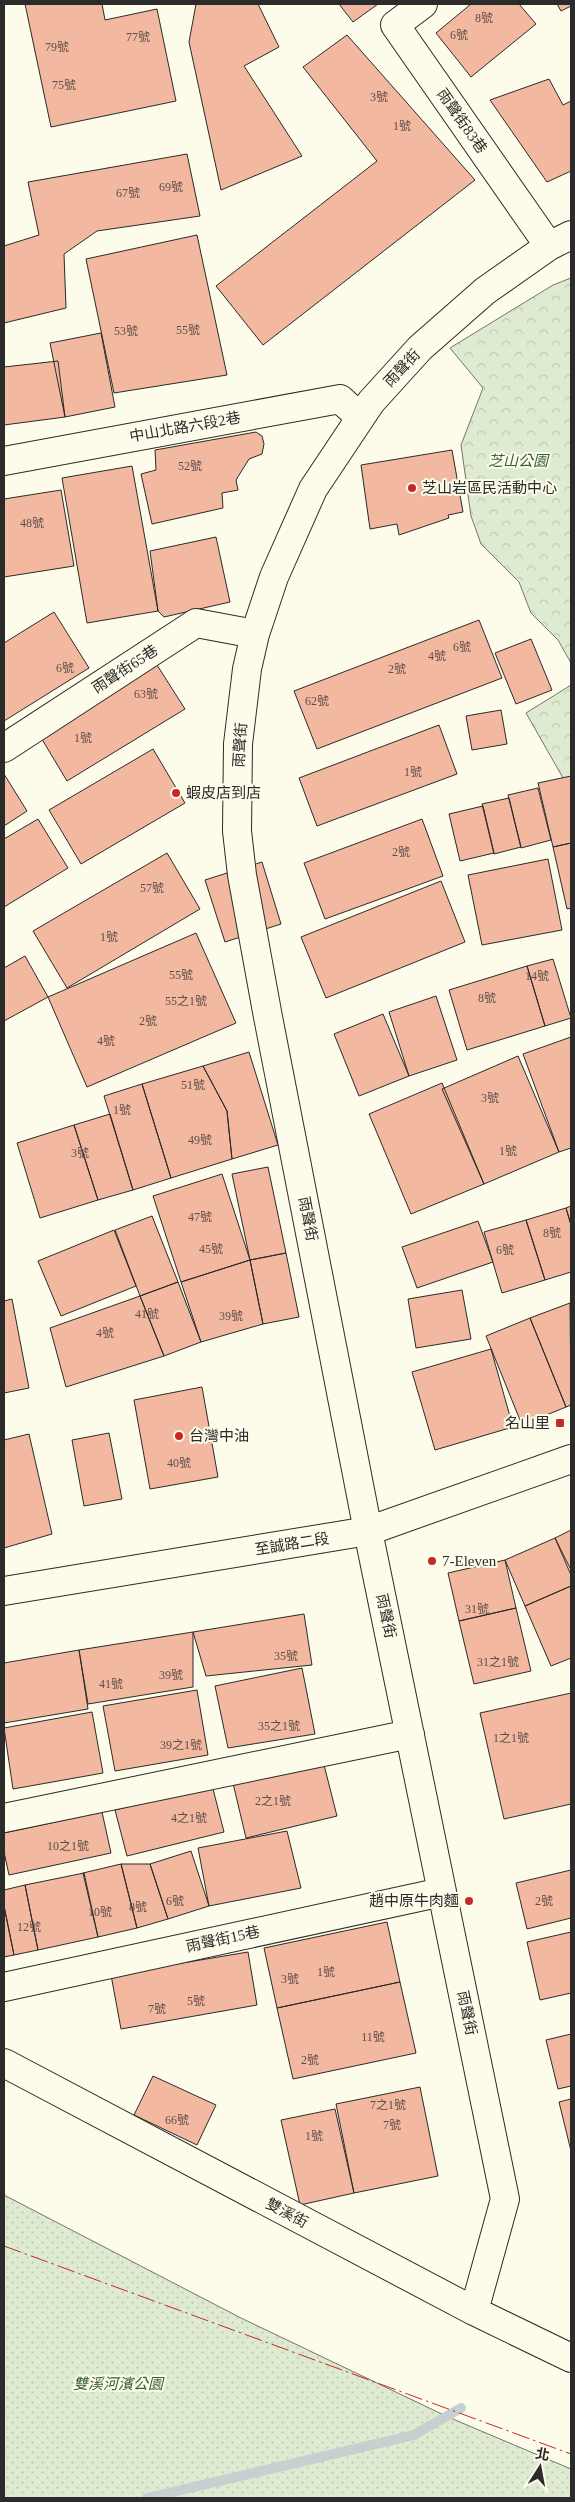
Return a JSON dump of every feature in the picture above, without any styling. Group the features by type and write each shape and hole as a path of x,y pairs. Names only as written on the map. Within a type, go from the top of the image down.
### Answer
{"street":[{"name":"雨聲街83巷","path":"423,4 395,26 560,240"},
{"name":"雨聲街","path":"474,2311 505,2199 368,1531 242,875 237,831 238,744 247,669 255,634 274,577 313,489 360,417 420,348 485,291 560,240"},
{"name":"中山北路六段2巷","path":"4,461 340,399 360,417"},
{"name":"雨聲街65巷","path":"4,748 196,623 255,634"},
{"name":"至誠路二段","path":"4,1591 368,1531 571,1459"},
{"path":"4,1818 410,1734"},
{"name":"雨聲街15巷","path":"4,1987 442,1892"},
{"name":"雙溪街","path":"4,2064 474,2311 571,2358"}],"green space":[{"name":"芝山公園","path":"571,278 571,663 558,640 531,613 519,582 481,544 471,516 461,445 483,388 450,348 553,285"},
{"path":"571,685 571,792 526,713"},
{"name":"雙溪河濱公園","path":"4,2195 241,2318 448,2417 571,2469 571,2498 4,2498"}],"building":[{"path":"25,4 102,4 105,20 157,9 176,101 51,127"},
{"path":"196,4 258,4 279,47 244,66 302,156 221,190 189,42"},
{"path":"339,4 378,4 353,22"},
{"path":"471,4 519,4 536,24 471,77 436,33"},
{"path":"557,4 571,4 571,6 561,11"},
{"path":"347,35 475,180 263,345 216,286 377,161 303,67"},
{"path":"549,79 563,105 571,101 571,171 547,182 490,100"},
{"path":"187,154 200,216 97,231 64,254 66,308 4,323 4,246 39,235 28,182"},
{"path":"197,235 227,375 114,393 86,259"},
{"path":"101,333 115,407 65,417 50,343"},
{"path":"58,361 65,417 4,425 4,367"},
{"path":"256,432 262,436 264,444 262,454 249,459 236,480 238,490 222,493 223,508 152,524 141,474 156,470 155,450"},
{"name":"芝山岩區民活動中心","path":"452,450 463,512 448,515 449,518 399,535 397,524 370,529 361,465"},
{"path":"132,466 158,611 87,623 62,478"},
{"path":"61,490 74,566 4,577 4,499"},
{"path":"216,537 230,602 164,617 158,611 150,551"},
{"path":"54,612 89,668 4,721 4,643"},
{"path":"479,620 502,678 317,749 294,691"},
{"path":"531,639 552,690 516,704 495,653"},
{"path":"157,665 185,709 67,781 40,736"},
{"path":"501,710 507,744 472,750 466,716"},
{"path":"439,725 457,774 317,826 299,778"},
{"path":"153,749 185,803 81,864 49,810"},
{"path":"4,774 27,811 4,826"},
{"path":"571,776 571,843 553,847 538,783"},
{"path":"538,788 551,840 521,848 508,795"},
{"path":"509,798 521,847 494,854 482,804"},
{"path":"483,806 494,853 460,861 449,814"},
{"path":"38,819 68,868 4,907 4,839"},
{"path":"422,819 443,876 325,919 304,863"},
{"path":"571,843 571,908 567,909 553,847"},
{"path":"167,853 200,909 67,988 33,931"},
{"path":"548,859 562,930 482,945 468,875"},
{"path":"262,862 281,924 225,942 205,880"},
{"path":"441,881 465,942 326,998 301,937"},
{"path":"196,933 236,1023 87,1087 48,997"},
{"path":"25,956 48,997 4,1021 4,968"},
{"path":"553,959 571,1018 545,1026 527,966"},
{"path":"527,966 545,1026 467,1050 449,990"},
{"path":"436,996 457,1060 409,1076 389,1012"},
{"path":"383,1014 409,1076 359,1096 334,1034"},
{"path":"571,1037 571,1148 559,1152 523,1054"},
{"path":"249,1052 278,1145 232,1159 227,1111 203,1066"},
{"path":"518,1056 559,1152 484,1184 442,1089"},
{"path":"203,1066 227,1111 232,1159 171,1178 142,1084"},
{"path":"442,1083 484,1184 411,1214 369,1114"},
{"path":"142,1084 171,1178 133,1190 104,1096"},
{"path":"110,1114 133,1190 98,1200 74,1125"},
{"path":"74,1125 98,1200 40,1218 17,1143"},
{"path":"268,1167 286,1253 250,1260 232,1174"},
{"path":"222,1174 250,1260 181,1282 153,1196"},
{"path":"571,1206 571,1225 566,1208"},
{"path":"566,1208 571,1225 571,1272 545,1280 526,1220"},
{"path":"152,1216 178,1282 140,1296 115,1230"},
{"path":"526,1220 545,1280 502,1293 484,1232"},
{"path":"478,1221 493,1262 417,1288 402,1247"},
{"path":"114,1230 136,1286 61,1316 38,1261"},
{"path":"286,1253 299,1317 263,1324 250,1260"},
{"path":"250,1260 263,1324 201,1342 181,1282"},
{"path":"178,1282 201,1342 164,1356 140,1296"},
{"path":"462,1290 471,1339 416,1348 408,1299"},
{"path":"140,1296 164,1356 66,1387 50,1328"},
{"path":"12,1299 29,1388 4,1393 4,1301"},
{"path":"570,1303 571,1405 566,1407 530,1318"},
{"path":"530,1318 566,1407 522,1425 486,1336"},
{"path":"491,1349 513,1427 435,1450 412,1372"},
{"path":"202,1387 218,1477 150,1489 134,1400"},
{"path":"109,1433 122,1499 84,1506 72,1440"},
{"path":"29,1434 52,1534 4,1548 4,1440"},
{"path":"571,1530 571,1570 555,1538"},
{"path":"555,1538 571,1575 571,1586 525,1606 505,1560"},
{"path":"505,1560 516,1608 459,1621 448,1573"},
{"path":"571,1586 571,1658 551,1666 525,1606"},
{"path":"516,1608 531,1671 474,1684 459,1621"},
{"path":"304,1614 312,1665 206,1676 193,1632"},
{"path":"193,1632 193,1687 88,1704 79,1650"},
{"path":"79,1650 88,1709 4,1723 4,1663"},
{"path":"302,1668 315,1734 228,1748 215,1686"},
{"path":"197,1690 208,1755 115,1771 103,1706"},
{"path":"571,1693 571,1804 504,1819 480,1713"},
{"path":"92,1712 103,1773 13,1789 4,1728"},
{"path":"322,1757 337,1816 246,1838 232,1779"},
{"path":"212,1785 224,1832 127,1856 115,1810"},
{"path":"102,1812 111,1853 9,1875 4,1852 4,1833"},
{"path":"287,1831 301,1888 209,1906 198,1848"},
{"path":"191,1851 209,1906 168,1919 150,1864"},
{"path":"121,1864 137,1928 98,1937 83,1873"},
{"path":"121,1864 150,1864 168,1919 137,1928"},
{"path":"571,1870 571,1918 527,1929 516,1883"},
{"path":"84,1873 98,1937 38,1950 25,1885"},
{"path":"25,1885 38,1950 14,1955 4,1906 4,1890"},
{"path":"4,1906 14,1955 4,1957"},
{"path":"387,1922 400,1982 277,2008 264,1948"},
{"path":"571,1932 571,1993 540,2000 527,1942"},
{"path":"248,1952 257,2005 121,2029 111,1975"},
{"path":"400,1982 416,2053 293,2079 277,2008"},
{"path":"571,2034 571,2086 558,2089 546,2040"},
{"path":"153,2076 216,2105 197,2145 134,2115"},
{"path":"420,2087 438,2176 354,2193 336,2104"},
{"path":"571,2099 571,2151 559,2102"},
{"path":"335,2109 354,2193 300,2205 281,2120"}],"waterway":[{"path":"147,2498 414,2435 461,2408"}],"power":[{"path":"4,2246 571,2454"}],"place":[{"name":"芝山岩區民活動中心","path":"412,488"},
{"name":"蝦皮店到店","path":"176,793"},
{"name":"名山里","path":"560,1423"},
{"name":"台灣中油","path":"179,1436"},
{"name":"7-Eleven","path":"432,1561"},
{"name":"趙中原牛肉麵","path":"469,1901"}]}
